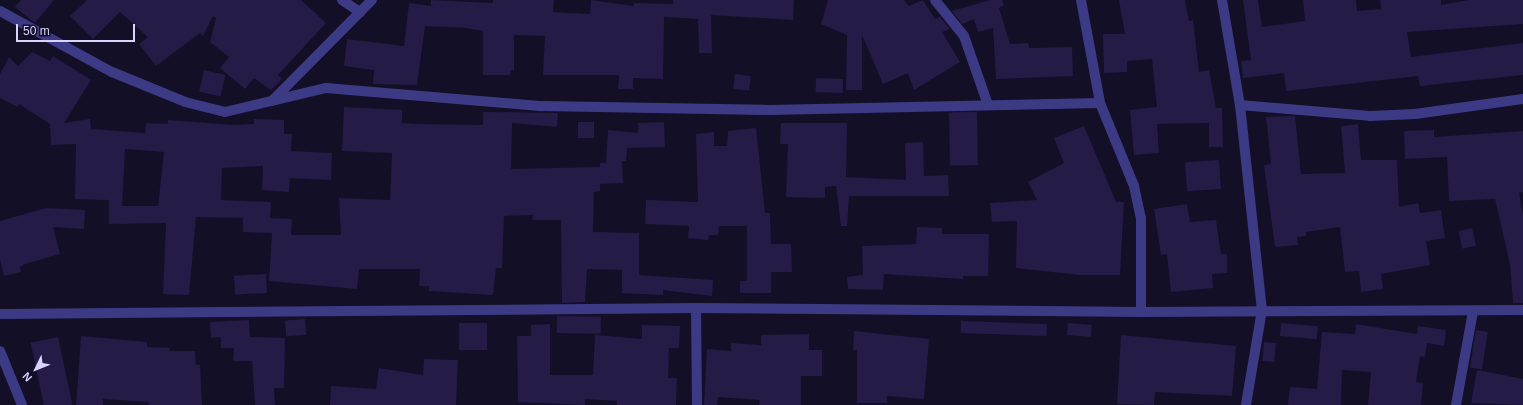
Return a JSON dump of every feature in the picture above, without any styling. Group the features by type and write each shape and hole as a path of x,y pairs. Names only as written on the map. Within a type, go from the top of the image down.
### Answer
{"street":[{"path":"342,0 360,12"},
{"path":"271,102 372,0"},
{"path":"935,0 964,36 986,102"},
{"path":"1081,0 1100,103 1134,186 1141,218 1141,312"},
{"path":"1222,0 1240,105 1262,310 1246,405"},
{"path":"0,11 112,72 185,102 224,112 326,88 542,106 770,110 986,102 1100,103"},
{"path":"1240,105 1370,116 1415,114 1523,99"},
{"path":"696,308 697,405"},
{"path":"0,314 696,308 1141,312 1262,310 1523,310"},
{"path":"1456,405 1473,311"},
{"path":"0,351 22,405"}],"building":[{"path":"21,0 54,0 35,23 15,7"},
{"path":"87,0 301,0 326,23 278,75 282,79 271,90 254,78 245,89 220,68 229,57 210,42 216,18 213,16 203,36 200,33 156,66 139,44 148,37 120,12 93,39 70,16"},
{"path":"431,0 493,3 493,0 554,0 553,12 590,14 591,0 634,6 634,3 673,4 673,0 794,0 793,20 711,15 712,53 699,53 698,19 664,17 663,79 633,78 633,89 618,89 619,75 543,75 545,36 514,35 514,70 511,70 510,75 483,75 483,31 466,28 425,26 417,85 373,84 374,70 344,66 347,39 404,46 409,3 431,6"},
{"path":"828,0 904,0 909,6 923,0 935,19 940,17 950,29 942,32 960,62 914,90 908,73 883,84 862,35 862,90 846,90 847,35 821,24"},
{"path":"990,0 1002,0 1004,5 999,8 1010,44 1028,43 1029,48 1072,47 1073,76 996,79 993,28 978,32 974,19 962,24 952,11"},
{"path":"1119,0 1185,0 1189,21 1193,20 1199,72 1209,70 1216,108 1222,108 1223,147 1209,147 1209,123 1157,124 1159,153 1134,155 1130,110 1157,107 1152,59 1127,61 1127,72 1104,73 1103,34 1125,34"},
{"path":"1243,0 1258,0 1262,27 1305,21 1303,0 1356,0 1357,11 1381,9 1380,0 1441,0 1441,5 1469,0 1523,0 1523,24 1407,32 1411,57 1523,43 1523,75 1420,86 1418,76 1286,91 1284,73 1243,78 1241,61 1251,60"},
{"path":"32,52 50,61 53,56 91,80 64,123 90,119 91,129 145,133 146,123 168,124 168,120 234,125 254,124 254,119 284,120 284,134 292,134 291,151 332,153 331,180 290,178 289,192 262,190 263,166 222,168 221,200 271,202 270,218 292,219 291,235 341,235 339,198 390,200 392,153 342,151 344,107 402,110 402,123 418,124 483,125 483,112 558,113 557,127 512,123 511,169 600,167 600,163 606,163 608,130 638,133 638,123 664,122 665,147 627,148 626,161 622,161 623,183 600,184 600,191 594,192 593,232 639,233 639,275 713,280 712,296 663,290 663,295 622,293 622,270 587,269 585,302 562,303 561,220 532,220 533,215 504,216 502,268 496,268 493,295 429,291 429,286 419,286 420,269 359,269 357,289 269,281 272,233 243,232 243,218 196,217 189,295 163,294 166,223 109,224 109,200 75,199 76,144 51,145 50,124 19,104 18,107 0,98 0,74 9,57 18,66","holes":["125,149 164,152 158,206 122,206"]},
{"path":"204,70 225,75 220,96 199,91"},
{"path":"735,74 751,76 749,91 733,89"},
{"path":"816,78 843,79 842,93 816,92"},
{"path":"949,112 977,112 978,165 950,165"},
{"path":"1295,116 1301,174 1345,173 1341,126 1358,124 1361,160 1397,160 1399,207 1418,203 1420,213 1441,210 1445,238 1426,241 1430,265 1381,274 1383,289 1361,292 1359,271 1345,272 1340,227 1306,232 1306,236 1297,237 1298,245 1275,247 1264,165 1271,164 1266,117"},
{"path":"578,122 594,122 594,138 578,138"},
{"path":"781,123 847,123 846,177 906,180 905,143 923,142 924,176 948,175 949,196 849,196 847,226 841,226 836,186 825,187 825,198 786,197 788,144 780,144"},
{"path":"1084,126 1116,202 1124,202 1120,275 1079,275 1016,268 1017,221 992,222 990,203 1037,200 1028,182 1064,163 1054,138"},
{"path":"756,128 765,213 770,213 771,244 791,244 792,272 771,272 771,293 740,293 740,281 747,281 747,226 719,226 718,235 709,235 708,240 688,238 689,226 645,224 646,200 698,202 696,134 714,132 714,146 727,146 728,131"},
{"path":"1434,130 1434,137 1523,131 1523,192 1519,193 1523,214 1523,303 1513,303 1510,264 1495,199 1449,201 1447,157 1405,159 1404,131"},
{"path":"1219,160 1221,189 1187,191 1185,162"},
{"path":"1187,204 1190,222 1216,220 1221,254 1227,254 1227,273 1212,274 1213,288 1171,292 1167,254 1161,255 1154,209"},
{"path":"46,208 85,210 84,229 53,227 60,254 25,264 20,267 21,272 4,276 0,260 0,221"},
{"path":"917,227 942,228 942,234 989,234 988,276 963,276 963,279 884,274 883,290 848,289 847,277 863,275 862,246 916,244"},
{"path":"1472,228 1476,246 1462,249 1458,231"},
{"path":"266,274 267,293 235,295 234,276"},
{"path":"557,316 601,317 601,334 557,333"},
{"path":"305,319 306,335 286,336 285,320"},
{"path":"249,320 250,337 285,338 284,388 274,388 275,405 255,405 252,361 233,361 234,348 221,348 221,337 211,338 210,322"},
{"path":"961,321 1047,324 1047,336 961,333"},
{"path":"459,323 487,323 487,350 459,350"},
{"path":"1068,323 1092,325 1091,337 1067,335"},
{"path":"1281,323 1318,326 1317,339 1280,336"},
{"path":"550,324 550,375 593,375 595,335 642,339 642,325 680,326 679,348 669,348 668,378 677,378 676,405 617,405 617,401 585,399 585,405 518,402 517,336 531,336 531,325"},
{"path":"1356,324 1417,334 1418,326 1446,330 1444,346 1427,343 1425,357 1420,356 1416,382 1423,383 1421,405 1368,405 1371,372 1342,370 1341,405 1288,405 1290,387 1317,389 1322,332 1355,334"},
{"path":"1476,330 1488,332 1482,369 1470,368"},
{"path":"854,331 929,339 924,399 887,396 887,403 857,403 857,350 853,350"},
{"path":"809,334 809,350 822,350 822,376 801,376 801,405 759,405 760,400 718,397 717,405 704,405 707,349 731,351 731,343 761,345 761,335"},
{"path":"1121,335 1236,346 1232,396 1155,392 1154,405 1117,404"},
{"path":"81,336 147,342 147,347 170,348 169,351 195,351 196,365 200,365 202,405 149,405 149,402 103,399 103,405 76,405"},
{"path":"58,337 72,404 44,405 31,343"},
{"path":"1264,342 1276,343 1274,362 1262,361"},
{"path":"424,359 458,360 456,405 330,405 331,386 376,389 379,368 423,375"},
{"path":"1477,370 1523,379 1523,405 1471,403"}]}
